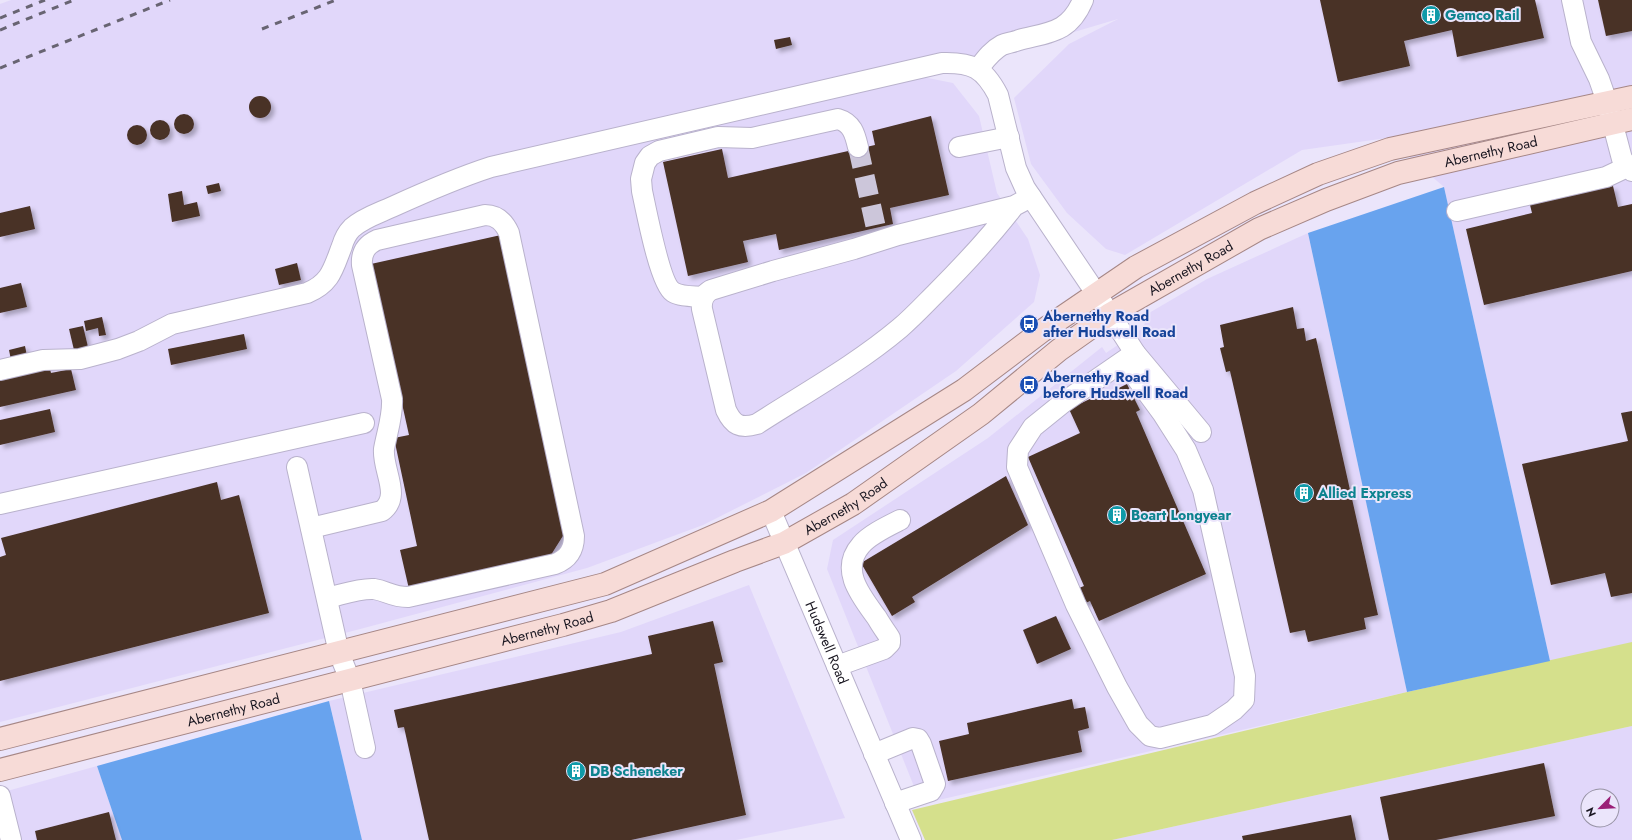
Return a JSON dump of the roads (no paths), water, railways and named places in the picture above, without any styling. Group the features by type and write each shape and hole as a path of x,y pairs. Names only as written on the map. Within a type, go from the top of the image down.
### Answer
{"main road":[{"name":"Abernethy Road","path":"0,739 605,584 771,510 964,390 1042,330 1136,267 1255,203 1318,174 1390,149 1632,97"},
{"name":"Abernethy Road","path":"0,770 564,625 611,611 784,543 853,504 872,491 981,414 1059,350 1110,314 1259,229 1326,200 1398,173 1622,121"},
{"path":"1390,149 1398,173"}],"street":[{"path":"978,70 992,52 1003,45 1066,26 1072,20 1083,0"},
{"path":"1457,211 1606,177 1630,169 1622,159 1622,121 1607,102 1599,79 1581,42 1572,0"},
{"path":"0,370 43,360 80,359 118,349 139,341 172,324 307,293 327,281 345,238 353,228 366,219 432,188 491,167 942,63 958,62 971,65 993,85 998,95 1020,178 1022,202 1096,293 1110,314 1129,357 1186,450 1203,490 1245,676 1244,700 1234,710 1212,725 1160,738 1150,736 1138,724 1120,693 1076,605 1017,467 1018,450 1033,427 1064,402 1129,357"},
{"path":"703,297 672,292 663,278 642,191 641,179 645,163 650,156 666,149 718,137 752,138 838,119 849,124 854,131 858,147"},
{"path":"960,148 1008,137"},
{"path":"1022,202 972,257 901,327 844,369 757,424 741,426 729,417 726,410 701,303 703,297 711,290 877,235 898,235 1022,202"},
{"path":"311,528 382,511 387,507 391,497 384,455 392,414 392,399 362,265 362,258 366,247 377,240 462,220 484,215 496,217 502,221 509,233 574,536 574,544 571,551 567,557 555,564 408,597 397,597 375,589 369,589 327,598"},
{"path":"1129,357 1201,432"},
{"path":"0,504 364,423"},
{"path":"297,467 339,653 350,680 366,748"},
{"name":"Hudswell Road","path":"771,510 912,840"},
{"path":"837,666 884,649 890,643 890,638 861,596 854,582 850,568 854,554 861,544 900,520"},
{"path":"874,754 913,738 918,739 935,784 934,788 931,791 895,803"},
{"name":"Hudswell Road","path":"883,775 899,840"},
{"path":"0,796 2,817 11,840"}],"water":[{"path":"1444,187 1550,661 1407,692 1308,233"},
{"path":"329,701 362,840 122,840 97,766"}],"tunnel":[{"path":"858,147 876,228"}],"railway":[{"path":"0,18 45,0"},
{"path":"0,30 74,0"},
{"path":"0,68 170,0"},
{"path":"262,29 336,0"}],"place":[{"name":"Gemco Rail","path":"1431,15"},
{"name":"Abernethy Road after Hudswell Road","path":"1029,324"},
{"name":"Abernethy Road before Hudswell Road","path":"1029,385"},
{"name":"Allied Express","path":"1304,493"},
{"name":"Boart Longyear","path":"1117,515"},
{"name":"DB Scheneker","path":"576,771"}]}
